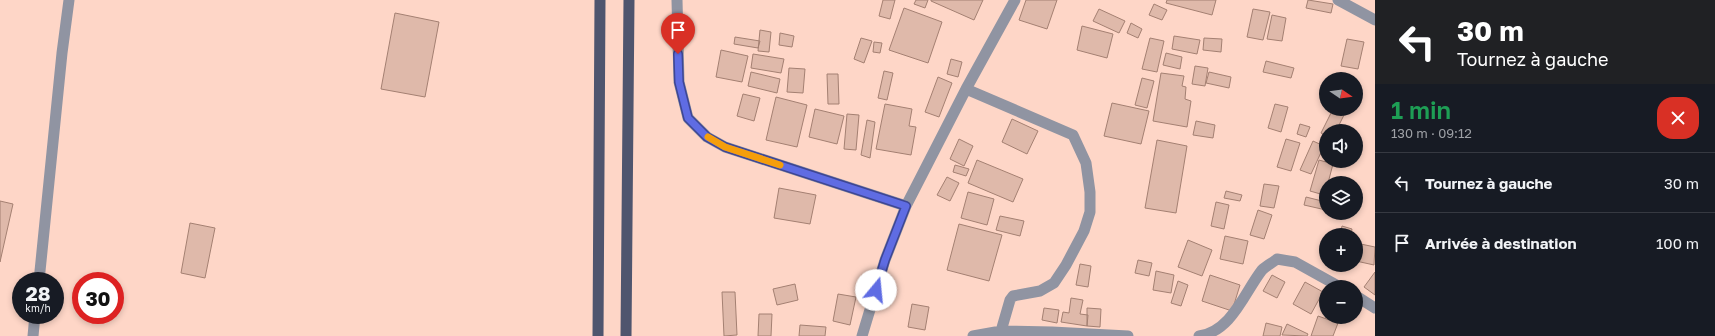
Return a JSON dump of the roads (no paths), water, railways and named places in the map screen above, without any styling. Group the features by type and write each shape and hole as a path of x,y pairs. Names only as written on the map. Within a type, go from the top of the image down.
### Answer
{"main road":[{"path":"598,336 600,0"},
{"path":"626,336 629,0"}],"street":[{"path":"40,272 62,53 69,0"},
{"path":"677,0 679,82 688,118 707,137 725,147 906,206"},
{"path":"862,336 885,260 906,206 966,89 1015,0"},
{"path":"1338,0 1375,20"},
{"path":"966,89 1073,135 1086,163 1090,192 1090,212 1084,231 1066,265 1054,283 1040,291 1013,296 1010,300 1002,334"},
{"path":"1199,336 1220,327 1233,314 1263,269 1276,259 1295,262 1327,280"},
{"path":"1363,300 1375,308"},
{"path":"33,336 34,324"},
{"path":"973,336 1052,332 1128,336"}]}
